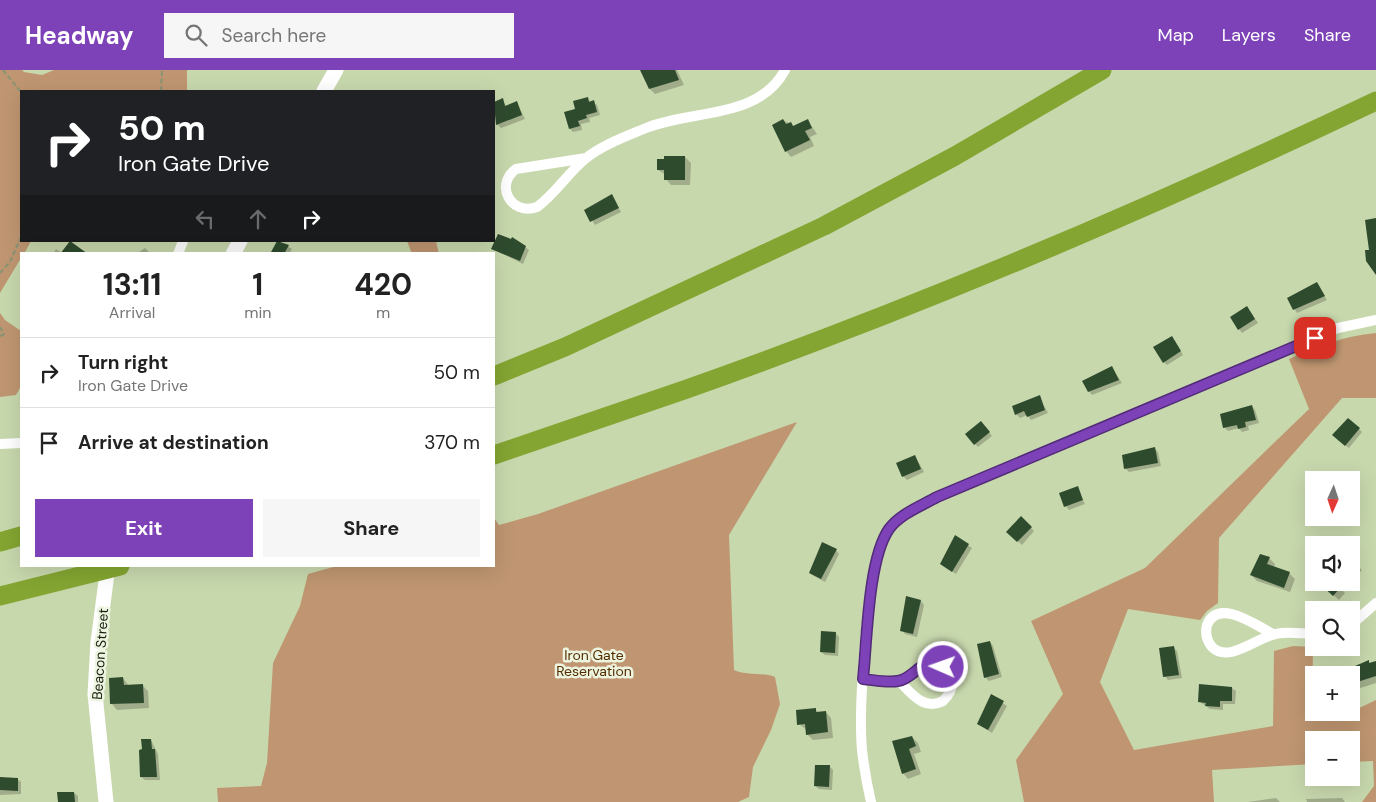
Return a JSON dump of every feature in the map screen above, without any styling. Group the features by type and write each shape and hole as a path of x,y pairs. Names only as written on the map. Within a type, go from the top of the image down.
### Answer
{"highway":[{"path":"495,376 565,347 824,226 956,156 1102,70"},
{"path":"495,455 686,389 913,303 1132,213 1258,157 1376,101"},
{"path":"0,542 20,536"},
{"path":"0,596 115,567"}],"main road":[{"path":"325,90 336,70"},
{"name":"Beacon Street","path":"100,570 95,694 106,802"}],"street":[{"path":"586,158 537,207 528,209 518,207 508,198 506,189 507,179 516,169 586,158 649,127 686,116 746,104 768,92 785,70"},
{"path":"871,802 862,748 863,679 874,570 889,529 904,515 946,493 1315,338 1350,324 1376,320"},
{"path":"0,444 20,443"},
{"path":"1360,617 1376,603"},
{"path":"1273,634 1233,613 1224,612 1212,618 1207,625 1206,634 1211,646 1218,651 1227,652 1273,634 1305,634"},
{"path":"863,679 899,681 922,665 935,663 949,673 952,686 943,701 927,704 915,698 899,681"}],"path":[{"path":"3,70 20,91"},
{"path":"161,90 162,70"},
{"path":"0,273 10,262 20,239"},
{"path":"0,328 4,334 0,336"}],"green space":[{"path":"0,70 22,70 42,75 54,70 187,70 187,90 20,90 20,242 30,242 25,252 20,252 20,260 0,293"},
{"path":"407,242 436,242 439,252 411,252"},
{"path":"0,313 5,320 20,330 20,388 16,395 0,397"},
{"path":"1376,333 1376,398 1342,398 1219,538 1218,603 1207,611 1200,620 1128,609 1100,682 1134,750 1273,726 1274,651 1293,646 1305,647 1305,656 1313,656 1313,666 1305,666 1305,721 1360,721 1360,708 1376,700 1376,802 1362,802 1374,786 1373,761 1360,762 1360,731 1305,731 1305,765 1212,770 1214,802 1024,802 1016,760 1063,694 1031,621 1145,568 1309,409 1289,359 1342,339"},
{"name":"Iron Gate Reservation","path":"797,422 729,535 734,670 775,677 780,704 771,730 753,767 749,797 738,802 218,802 217,788 261,786 267,763 273,663 300,606 308,574 333,567 495,567 495,519 499,525 538,514"}],"building":[{"path":"640,70 675,70 679,80 649,89"},
{"path":"588,97 589,102 594,100 597,112 586,115 587,118 578,121 580,126 569,129 564,112 575,109 573,101"},
{"path":"503,98 505,106 517,101 522,115 496,125 495,102"},
{"path":"783,119 786,124 791,122 793,126 808,119 812,128 805,131 810,140 785,152 772,125"},
{"path":"664,156 685,156 685,180 664,180 664,170 657,170 657,159 664,159"},
{"path":"612,194 619,208 590,222 584,210"},
{"path":"1376,218 1376,275 1366,261 1365,250 1369,250 1365,220"},
{"path":"498,234 511,239 512,237 526,246 520,261 491,249"},
{"path":"69,242 71,242 85,252 62,252"},
{"path":"276,242 289,245 285,252 271,252"},
{"path":"1317,282 1325,296 1293,310 1287,298"},
{"path":"1247,306 1255,319 1238,330 1230,317"},
{"path":"1172,336 1181,351 1163,363 1153,347"},
{"path":"1112,366 1119,380 1088,392 1082,381"},
{"path":"1040,395 1045,410 1027,417 1024,411 1015,415 1012,406"},
{"path":"1252,405 1256,420 1245,422 1246,427 1238,429 1237,425 1223,428 1220,414"},
{"path":"1348,418 1360,428 1345,446 1332,435"},
{"path":"981,421 990,432 974,445 965,434"},
{"path":"1155,447 1158,463 1124,469 1122,455"},
{"path":"915,455 921,469 902,477 896,463"},
{"path":"1078,486 1083,500 1064,507 1059,493"},
{"path":"1021,516 1032,527 1017,542 1006,532"},
{"path":"955,535 969,544 952,572 940,564"},
{"path":"822,542 837,549 821,579 809,573"},
{"path":"1260,554 1270,557 1267,564 1290,572 1284,588 1250,575"},
{"path":"1328,591 1337,591 1333,596"},
{"path":"906,596 921,600 913,634 900,631"},
{"path":"821,631 836,632 835,653 820,652"},
{"path":"990,641 999,674 984,678 977,644"},
{"path":"1174,646 1179,675 1163,677 1159,648"},
{"path":"1369,660 1369,663 1376,661 1376,676 1360,681 1360,666 1355,666"},
{"path":"123,677 124,685 143,684 144,703 110,704 109,678"},
{"path":"1199,684 1232,687 1232,701 1220,701 1220,707 1205,706 1206,703 1198,702"},
{"path":"991,694 1004,701 988,730 977,724"},
{"path":"816,708 816,712 826,711 828,732 806,735 805,724 797,725 796,710"},
{"path":"912,736 916,746 909,749 916,769 902,774 892,741"},
{"path":"141,739 151,739 152,749 155,749 157,777 140,777 139,750 142,749"},
{"path":"815,765 830,765 829,787 814,786"},
{"path":"0,777 18,778 18,791 0,790"},
{"path":"57,792 74,792 75,802 58,802"}],"route":[{"path":"943,667 935,663 927,664 919,667 899,681 863,679 874,570 889,529 904,515 937,497 1315,338"}]}
